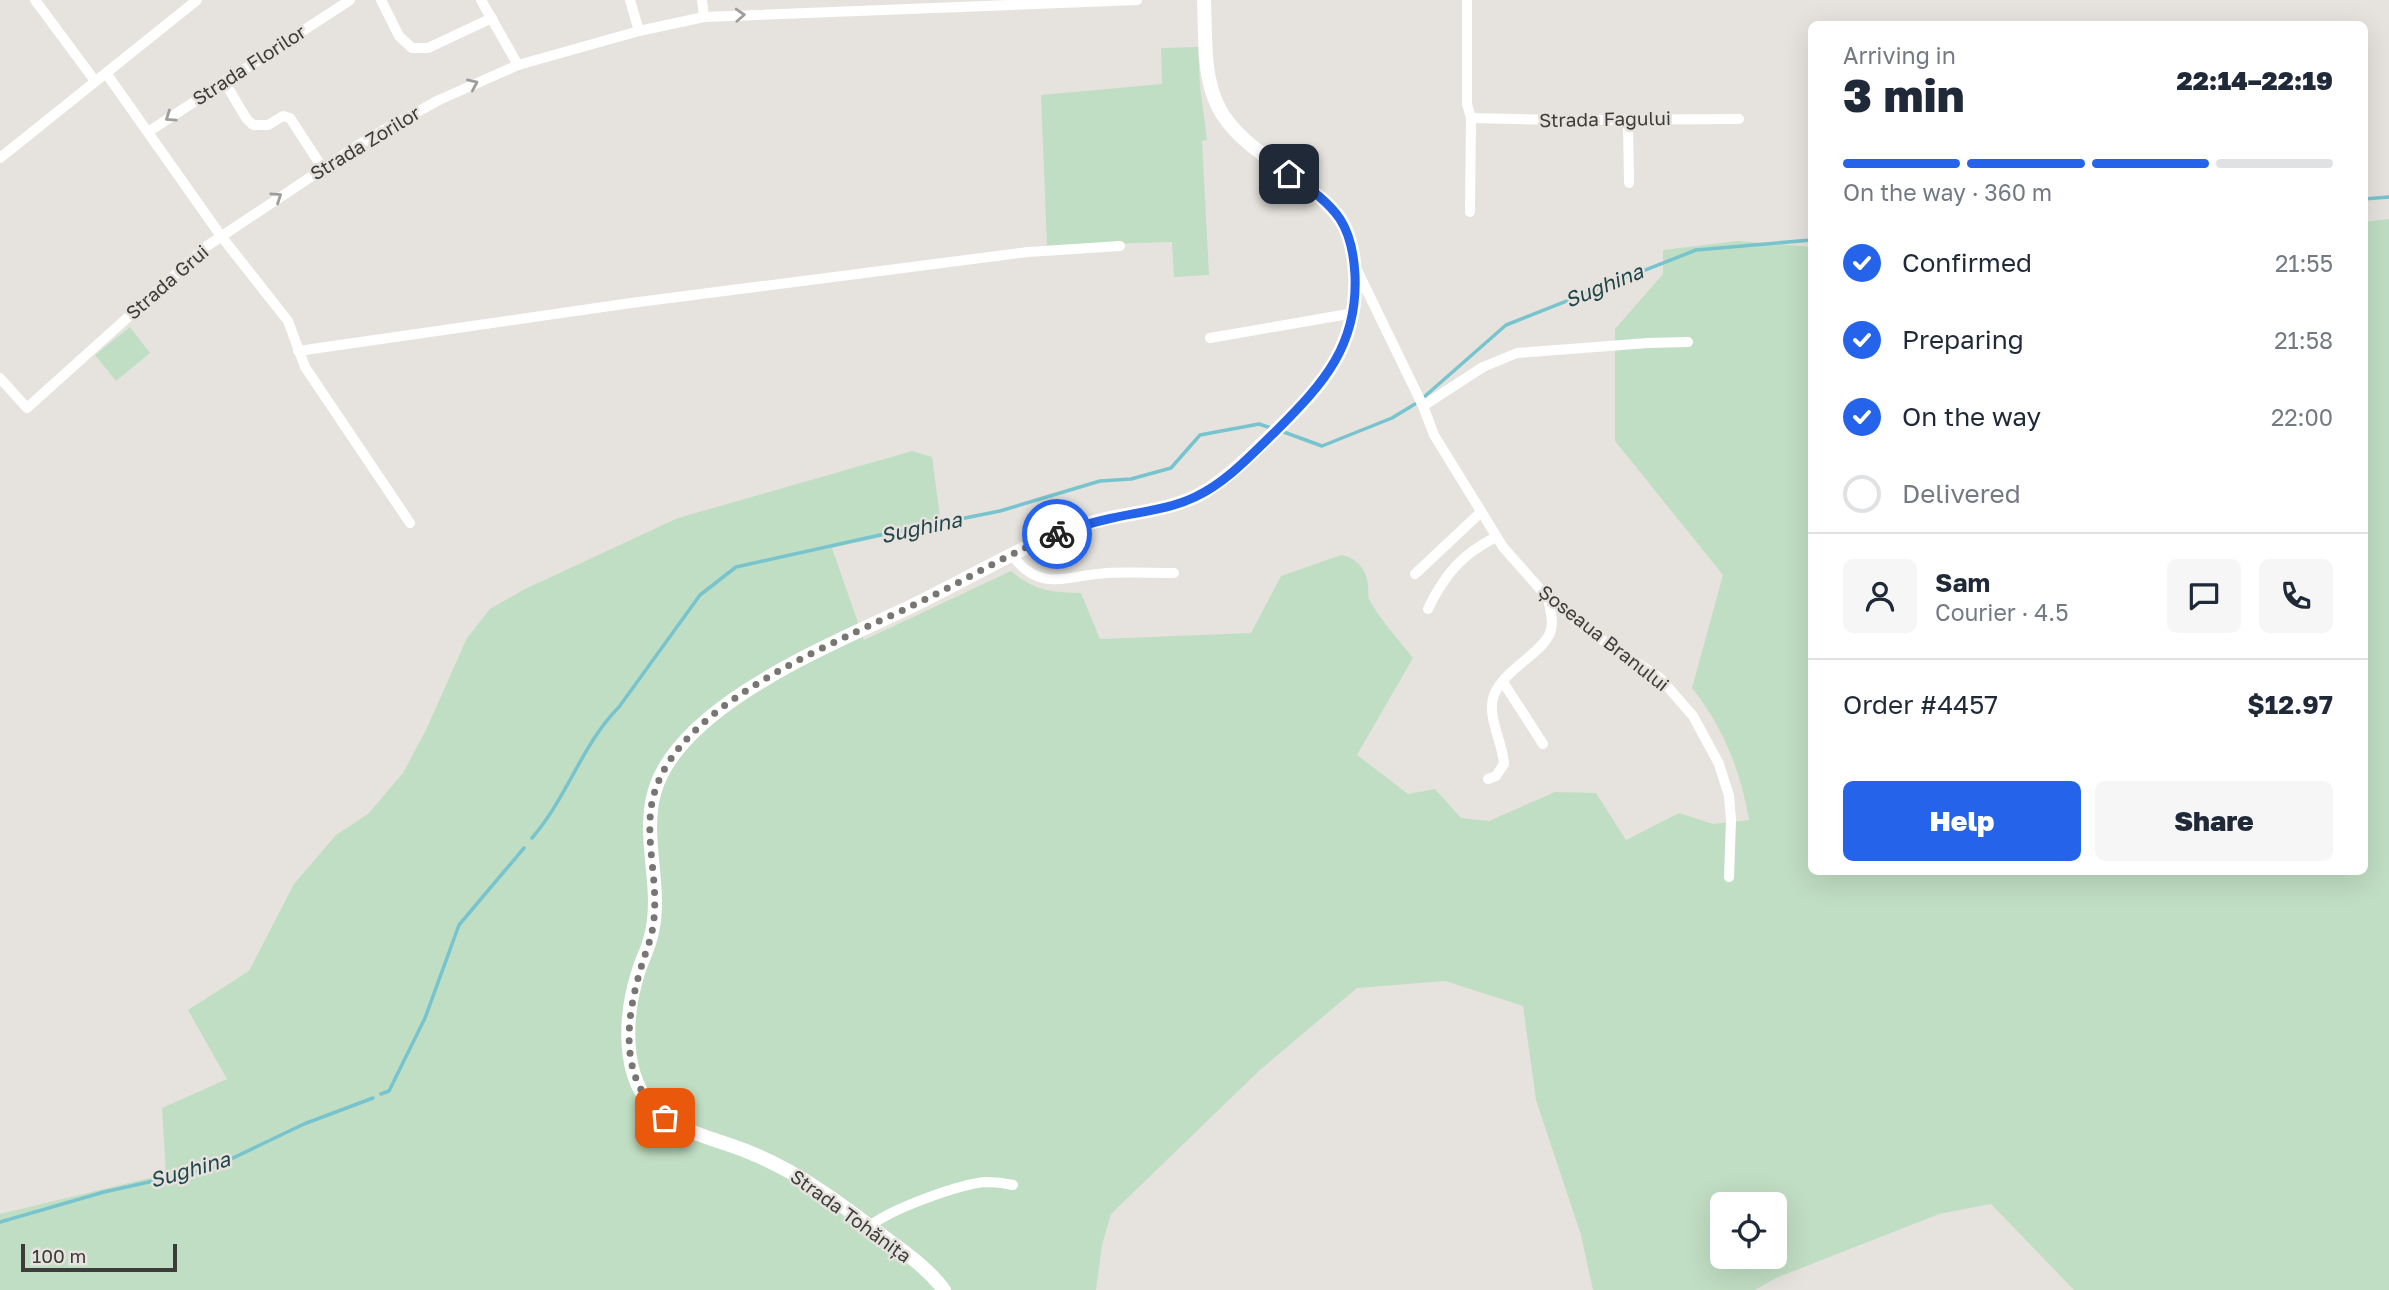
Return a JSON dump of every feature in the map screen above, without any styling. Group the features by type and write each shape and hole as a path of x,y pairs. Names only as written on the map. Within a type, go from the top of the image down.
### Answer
{"main road":[{"name":"Șoseaua Branului","path":"947,589 1054,534 1163,508 1195,497 1227,476 1271,435 1312,394 1338,359 1354,313 1355,265 1348,234 1332,209 1238,134 1220,112 1209,74 1204,0"},
{"name":"Strada Tohănița","path":"944,1290 931,1275 820,1188 773,1162 665,1118 654,1109 641,1091 631,1060 629,1031 632,995 656,913 652,803 659,780 674,756 696,731 731,700 780,671 947,589"}],"street":[{"path":"35,0 95,81"},
{"path":"0,158 197,0"},
{"name":"Strada Florilor","path":"148,132 351,0"},
{"path":"381,0 398,36 412,48 428,48 492,19"},
{"path":"481,0 518,65"},
{"path":"630,0 639,32"},
{"path":"702,0 704,17"},
{"name":"Strada Zorilor","path":"220,236 322,167 401,120 470,85 518,65 639,32 704,17 953,3 1136,0"},
{"path":"1467,0 1467,104 1471,118 1470,212"},
{"name":"Strada Grui","path":"0,378 27,408 155,291 220,236 106,73"},
{"path":"224,81 253,125 268,125 283,116 290,118 322,167"},
{"name":"Strada Fagului","path":"1471,118 1739,120"},
{"path":"1628,120 1629,183"},
{"path":"220,236 288,321 298,351 314,381 410,523"},
{"path":"298,351 631,303 1017,253 1120,246"},
{"name":"Șoseaua Branului","path":"1355,265 1443,453 1496,537 1548,598 1584,628 1660,678 1693,716 1719,764 1729,796 1729,877"},
{"path":"1210,338 1354,313"},
{"path":"1423,406 1483,367 1517,354 1657,342 1688,342"},
{"path":"1415,574 1447,541 1480,513"},
{"path":"1428,609 1439,585 1458,561 1479,545 1496,537"},
{"path":"1012,555 1026,572 1047,580 1107,573 1174,573"},
{"path":"1488,779 1496,776 1504,764 1493,708 1495,693 1520,663 1549,636 1552,620 1548,598"},
{"path":"1503,682 1543,744"},
{"path":"870,1226 899,1208 970,1185 984,1182 1013,1185"}],"green space":[{"path":"1198,47 1207,140 1202,141 1209,275 1174,277 1172,242 1047,246 1041,95 1162,84 1161,48"},
{"path":"2389,219 2389,1290 2074,1290 1991,1204 1939,1214 1776,1278 1755,1290 1593,1290 1581,1235 1536,1100 1523,1006 1445,981 1357,988 1261,1069 1111,1214 1102,1245 1096,1290 0,1290 0,1214 166,1174 162,1108 227,1079 188,1010 249,971 294,884 336,835 368,814 403,773 426,730 467,638 490,609 525,589 678,518 912,451 932,457 941,524 832,548 864,640 1011,571 1028,583 1043,589 1081,593 1100,639 1251,633 1281,576 1341,555 1356,561 1363,569 1370,601 1413,658 1357,755 1408,794 1435,789 1461,818 1489,821 1555,792 1596,793 1626,840 1679,813 1713,824 1749,820 1741,784 1729,750 1713,718 1692,688 1723,575 1615,441 1615,329 1663,274 1663,250 1738,241 1808,247 1808,875 2368,875 2368,222"},
{"path":"130,327 150,353 116,381 95,355"}],"waterway":[{"name":"Sughina","path":"2368,199 2389,197"},
{"name":"Sughina","path":"1424,397 1506,325 1696,250 1808,240"},
{"name":"Sughina","path":"1281,431 1322,446 1392,418 1415,404"},
{"name":"Sughina","path":"532,838 555,806 595,737 700,595 736,567 1000,511 1100,481 1131,479 1171,468 1200,435 1259,424 1271,428"},
{"name":"Sughina","path":"381,1094 389,1091 425,1018 459,925 524,848"},
{"name":"Sughina","path":"0,1222 104,1192 212,1168 304,1124 373,1098"}],"way so far":[{"path":"665,1118 654,1109 641,1091 629,1046 632,995 649,945 656,913 651,815 654,791 664,770 683,744 714,714 753,686 1057,534"}],"route":[{"path":"1057,534 1107,519 1180,503 1210,488 1242,463 1299,409 1338,359 1348,336 1355,306 1355,265 1348,234 1332,209 1289,174"}]}
